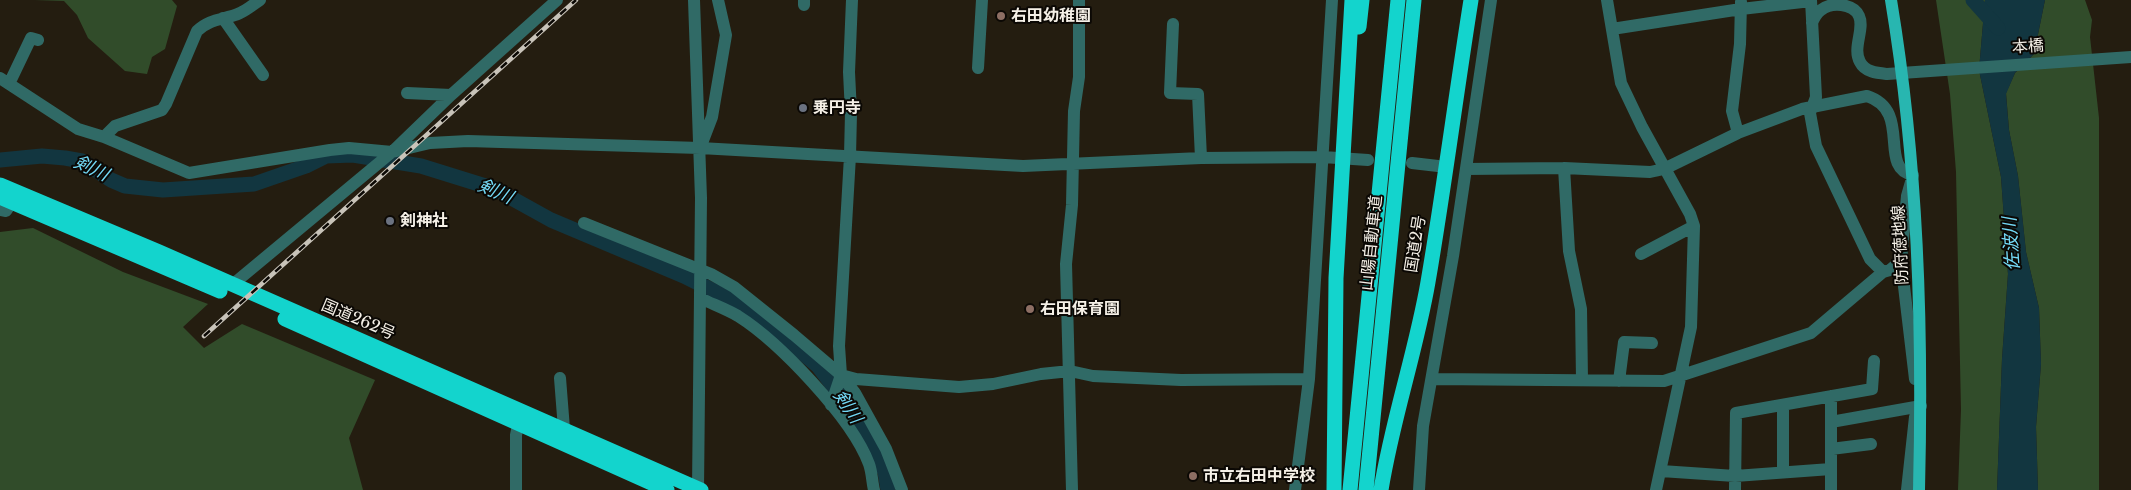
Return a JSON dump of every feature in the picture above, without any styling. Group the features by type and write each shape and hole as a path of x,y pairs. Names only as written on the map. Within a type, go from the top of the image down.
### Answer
{"highway":[{"path":"1334,490 1336,278 1352,0"},
{"path":"1344,132 1351,107 1362,0"},
{"name":"山陽自動車道","path":"1366,490 1370,366 1398,0"},
{"name":"山陽自動車道","path":"1350,490 1370,366 1414,0"},
{"path":"1454,106 1461,0"},
{"name":"国道2号","path":"1381,490 1388,444 1414,350 1428,283 1470,0"},
{"name":"国道262号","path":"0,185 232,285 520,417 666,490"},
{"name":"国道262号","path":"4,203 90,234 520,417 564,429 699,490"}],"main road":[{"name":"防府徳地線","path":"1891,0 1902,72 1913,175 1919,280 1919,490"}],"street":[{"path":"104,137 115,126 152,116 162,110 197,31 211,21 240,13 260,0"},
{"path":"232,285 392,152 451,95 557,0"},
{"path":"694,0 700,148 699,490"},
{"path":"700,148 712,117 726,35 718,0"},
{"path":"832,403 840,379 839,346 850,156 851,113 849,72 852,0"},
{"path":"978,68 982,0"},
{"path":"1072,490 1066,264 1074,165 1074,111 1078,77 1079,0"},
{"path":"1295,490 1309,379 1332,0"},
{"path":"1419,490 1423,426 1433,379 1491,0"},
{"path":"1607,0 1621,83 1694,226 1693,305 1681,377 1656,490"},
{"path":"1612,29 1741,4 1811,1 1816,97 1810,113 1816,146 1870,259 1883,272"},
{"path":"1738,133 1732,111 1740,44 1741,4"},
{"path":"1812,23 1822,9 1858,5"},
{"name":"本橋","path":"1858,5 1860,17 1858,56 1860,63 1868,70 1876,73 2131,57"},
{"path":"224,18 263,75"},
{"path":"1173,24 1170,93 1198,94 1201,158"},
{"path":"38,40 31,38 5,81 78,129 104,137 189,173 330,150 349,148 392,152 430,143 468,141 700,148 1023,166 1201,158 1323,157 1368,160"},
{"path":"407,93 451,95"},
{"path":"1466,169 1564,168 1650,172 1664,169 1738,133 1814,105 1867,96 1881,103 1890,116 1897,164 1905,173 1913,175 1907,196 1901,261 1918,407 1907,490"},
{"path":"1412,164 1438,166"},
{"path":"1564,168 1569,251 1581,309 1582,380"},
{"path":"584,223 734,287 754,302 855,393 886,449 902,490"},
{"path":"1641,254 1694,226"},
{"path":"1433,379 1664,381 1681,377 1811,333 1883,272 1901,261"},
{"path":"700,296 736,315 771,340 832,403 858,442 869,464 874,490"},
{"path":"1619,381 1624,342 1652,342"},
{"path":"1735,490 1736,413 1872,389 1874,361"},
{"path":"840,379 959,387 993,384 1041,374 1070,371 1093,376 1181,380 1309,379"},
{"path":"560,378 564,429"},
{"path":"1831,490 1832,396"},
{"path":"1783,405 1783,471"},
{"path":"1831,422 1918,407"},
{"path":"516,490 516,436 520,417"},
{"path":"1831,449 1871,444"},
{"path":"1661,471 1735,476 1831,468"}],"green space":[{"path":"35,0 172,0 177,6 165,49 152,57 147,74 125,71 88,38 77,15 64,1"},
{"path":"1936,0 1985,0 1979,70 2001,177 2008,274 2002,359 1997,490 1958,490 1961,410 1956,172 1950,94"},
{"path":"2045,0 2085,0 2092,20 2090,37 2099,118 2099,490 2038,490 2036,427 2041,364 2039,308 2026,252 2018,176 2009,130 2006,93 2015,73 2034,54"},
{"path":"33,228 123,272 208,304 183,327 204,348 242,324 375,380 349,438 363,490 0,490 0,232"}],"water":[{"name":"佐波川","path":"1985,0 2045,0 2034,54 2015,73 2006,94 2009,130 2018,176 2026,252 2039,308 2041,364 2036,427 2038,490 1997,490 2002,359 2008,274 2001,177 1979,70"}],"waterway":[{"path":"1973,0 1998,28"},
{"name":"剣川","path":"0,160 42,156 82,161 111,180 125,186 163,190 254,184 306,166 326,156 353,155 421,166 495,189 551,220 684,276 750,309 818,366 852,411 885,472 888,490"}],"railway":[{"path":"204,336 576,0"}],"place":[{"name":"右田幼稚園","path":"1001,16"},
{"name":"乗円寺","path":"803,108"},
{"name":"剣神社","path":"390,221"},
{"name":"右田保育園","path":"1030,309"},
{"name":"市立右田中学校","path":"1193,476"}]}
